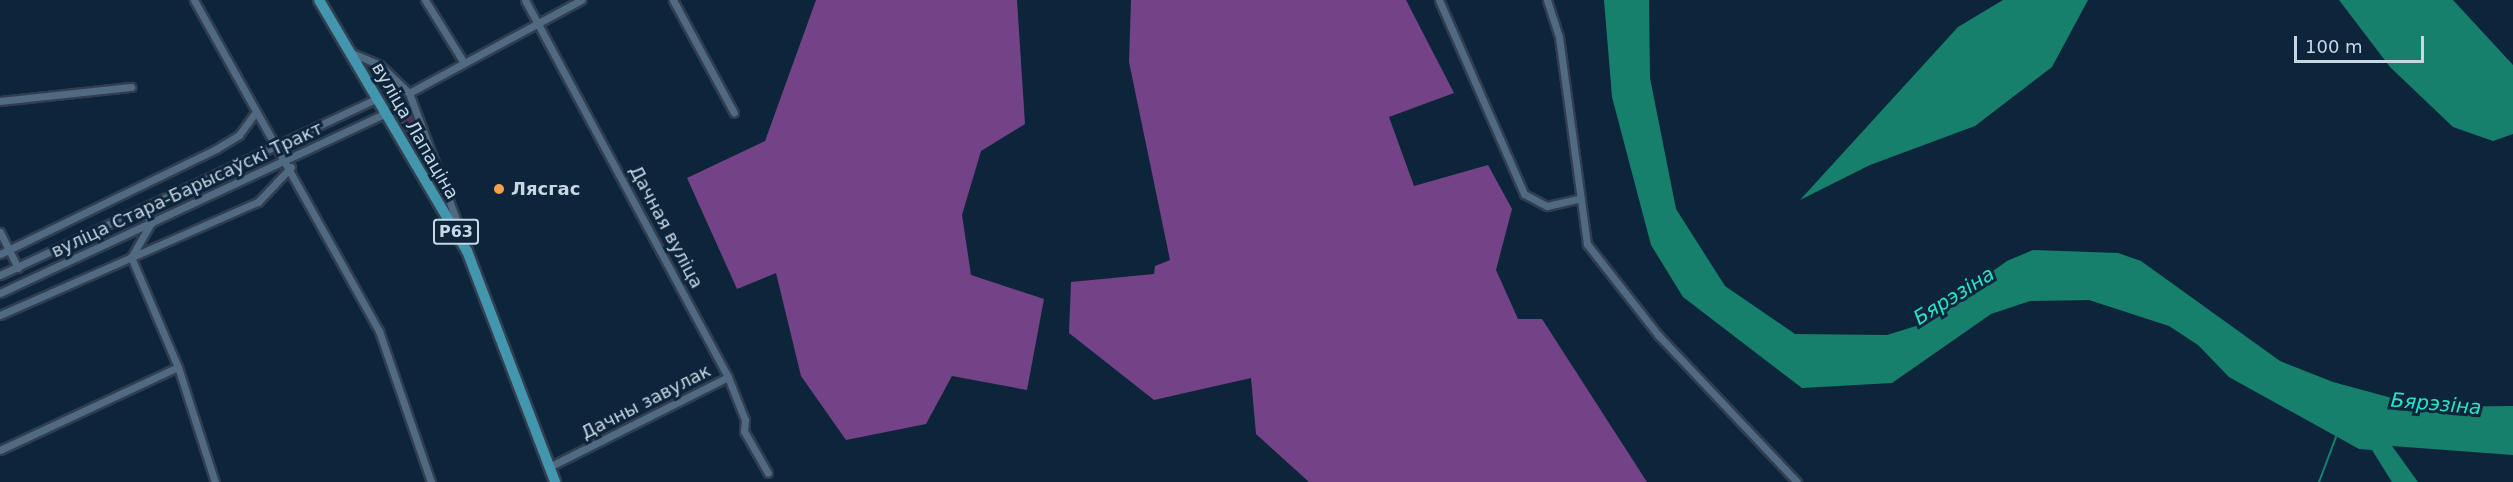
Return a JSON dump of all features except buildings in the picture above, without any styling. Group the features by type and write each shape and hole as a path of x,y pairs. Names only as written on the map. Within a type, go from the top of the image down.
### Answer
{"main road":[{"name":"вуліца Лапаціна","path":"319,0 467,251 555,482"}],"street":[{"path":"194,0 254,114 289,164 379,331 431,482"},
{"path":"424,0 464,63"},
{"name":"Дачная вуліца","path":"525,0 728,377 745,420 744,431 768,473"},
{"path":"409,93 581,0"},
{"path":"673,0 734,113"},
{"path":"1439,0 1524,194 1547,206 1578,199"},
{"path":"1547,0 1559,37 1578,199 1594,258 1726,411 1797,482"},
{"path":"350,52 380,65 409,93 467,251"},
{"path":"0,101 131,87"},
{"name":"вуліца Стара-Барысаўскі Тракт","path":"0,275 144,210 378,98"},
{"name":"вуліца Стара-Барысаўскі Тракт","path":"0,293 151,223 289,164 386,113"},
{"path":"0,254 216,149 239,135 254,114"},
{"path":"0,315 258,202 289,164"},
{"path":"131,257 151,223 144,210"},
{"path":"0,232 18,268"},
{"path":"131,257 178,367 215,482"},
{"path":"0,450 178,367"},
{"name":"Дачны завулак","path":"549,467 728,377"}],"shaded area":[{"path":"816,0 1017,0 1025,124 981,151 962,215 971,275 1044,299 1027,390 952,376 926,424 846,440 801,376 776,273 737,289 687,178 765,141"},
{"path":"1131,0 1406,0 1454,93 1389,117 1414,186 1488,165 1512,209 1496,270 1518,319 1542,319 1647,482 1309,482 1256,434 1251,378 1154,400 1069,333 1071,282 1154,274 1155,266 1170,260 1129,62"},
{"path":"1604,0 1649,0 1650,78 1676,209 1725,286 1795,334 1887,335 1916,326 2007,261 2033,250 2118,253 2141,261 2280,361 2333,382 2425,407 2513,406 2513,455 2392,446 2418,482 2392,482 2372,450 2359,449 2229,377 2198,345 2169,326 2089,300 2030,301 1991,314 1892,383 1802,388 1683,297 1651,245 1612,97"},
{"path":"2003,0 2088,0 2052,67 1975,126 1870,165 1800,200 1958,27"},
{"path":"2339,0 2453,0 2513,65 2513,134 2493,141 2453,127 2390,67"},
{"path":"367,64 408,102 437,177 411,141"}],"waterway":[{"path":"2319,482 2336,437"}],"place":[{"name":"Лясгас","path":"499,189"}],"water label":[{"name":"Бярэзіна","path":"1954,296"},
{"name":"Бярэзіна","path":"2436,404"}]}
